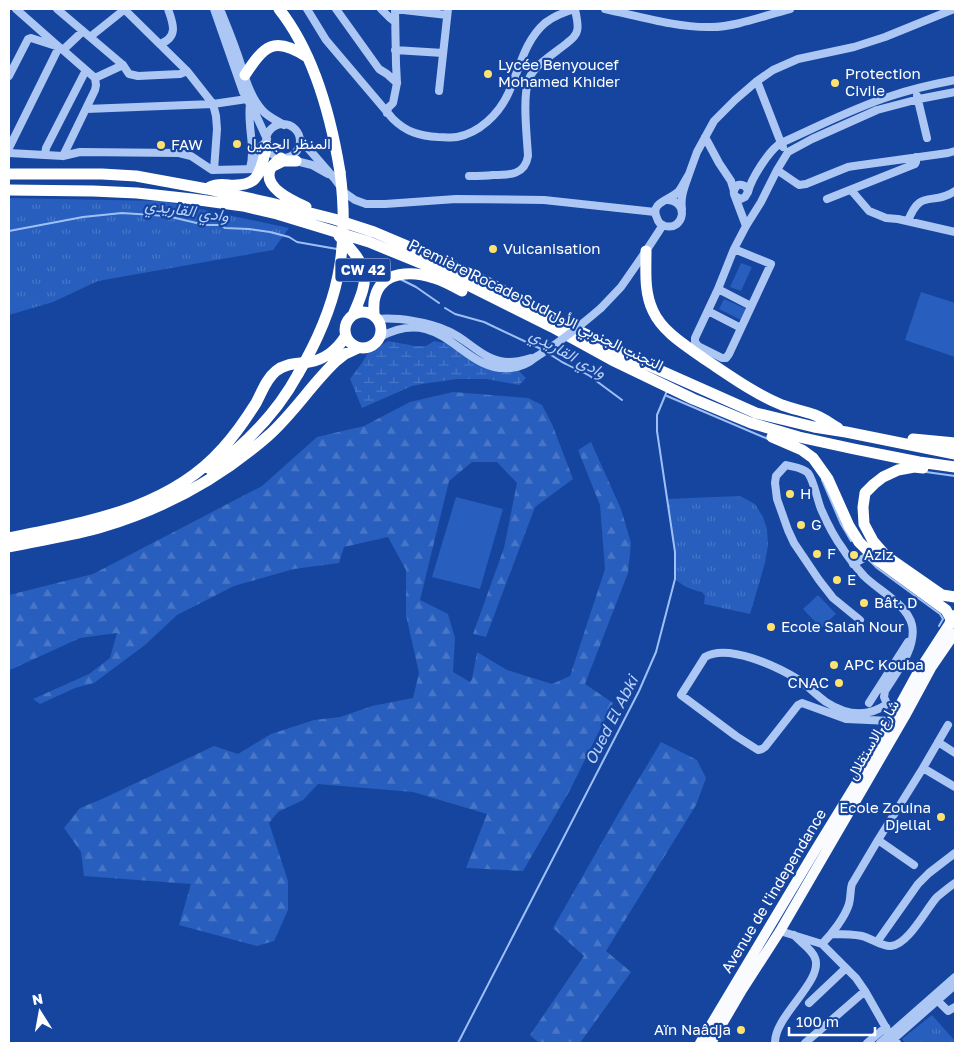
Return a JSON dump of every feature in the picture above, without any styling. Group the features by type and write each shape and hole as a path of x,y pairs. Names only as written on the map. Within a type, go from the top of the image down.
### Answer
{"highway":[{"path":"9,548 100,527 136,516 154,508 206,473 236,450 256,431 279,404 311,351 322,327 338,277 344,224 343,198 337,175 333,132 328,113 307,57 294,30 279,9"},
{"path":"245,75 259,55 267,48 273,46 288,46 307,57"},
{"path":"207,189 216,184 240,186 256,178 267,142"},
{"path":"258,167 283,158"},
{"path":"258,167 283,161 296,161"},
{"path":"258,167 269,173 270,180 275,188 284,196 318,214"},
{"name":"Première Rocade Sud التجنب الجنوبي الأول","path":"9,174 136,176 207,189 318,214 374,232 445,262 639,361 756,413 814,427 955,454"},
{"name":"Première Rocade Sud التجنب الجنوبي الأول","path":"9,190 137,193 243,206 276,214 376,245 422,264 488,294 612,360 726,413 773,430 854,449 955,469"},
{"name":"CW 42","path":"336,233 359,259 364,274 363,290 352,315"},
{"path":"646,251 646,289 654,314 672,335 731,377 782,405 816,415 846,432 955,443"},
{"path":"376,317 364,312 352,315 345,324 345,337 352,345 358,348 365,349 373,346 380,337 381,330 376,317 374,299 378,289 385,281 400,274 435,278 503,310 530,316"},
{"path":"187,486 232,438 275,372 287,365 320,359 335,350 345,337"},
{"path":"9,538 82,523 114,514 212,477 240,459 270,434 330,366 345,354 358,348"},
{"path":"643,374 664,389 698,406 784,441 813,458 828,479 849,526 868,557 953,617"},
{"path":"955,469 914,467 898,470 883,477 865,493 863,507 864,524 873,541 886,556 942,595 955,597"},
{"path":"942,595 953,617"}],"main road":[{"name":"Avenue de l'independance","path":"700,1043 862,774 918,672 953,617"},
{"name":"شارع الاستقلال","path":"711,1043 780,931 905,716 931,668 953,617"}],"street":[{"path":"16,9 96,78"},
{"path":"58,9 123,65 130,74 138,76 180,74 187,71"},
{"path":"90,37 124,9 187,71 212,104 217,122 214,170"},
{"path":"160,44 168,40 173,32 168,9"},
{"path":"214,9 248,101 271,152 277,157 312,165 337,175"},
{"path":"220,9 249,89 261,109 267,115 294,129 300,139 337,175 345,193 360,202 372,204 440,200 544,200 655,212"},
{"path":"307,9 326,40 387,113 401,127 415,134 429,137 458,136 472,131 485,123 496,113 508,96 521,60 537,32 554,17 575,9 578,30 576,34 571,40 539,64 528,80 526,94 527,162 518,172 510,175 468,176"},
{"path":"336,9 379,69 397,82"},
{"path":"382,9 395,22"},
{"path":"387,113 392,103 397,82 395,9 448,12 439,92"},
{"path":"605,9 680,25 699,27 713,27 740,22 790,9"},
{"path":"689,174 678,191 659,204 655,212 657,219 662,225 676,225 682,218 682,194 697,152 714,122 757,81 773,70 791,62 854,47 885,37 954,9"},
{"path":"9,148 61,48 83,31"},
{"path":"9,76 28,40 31,38 61,48"},
{"path":"395,50 443,53"},
{"path":"96,78 123,65"},
{"path":"45,155 46,148 86,70"},
{"path":"63,156 95,90 96,78"},
{"path":"734,194 741,199 745,189 773,149 781,143 874,102 913,89 955,80"},
{"path":"757,81 781,143 788,152"},
{"path":"913,89 918,99 927,138"},
{"path":"734,249 771,264 728,356 722,358 698,346 695,340 734,249 762,202 788,152 812,139 836,130 877,110 955,92"},
{"path":"86,109 248,101"},
{"path":"9,153 63,156 80,152 179,153 191,156 207,168 214,170 258,167 253,145 248,101"},
{"path":"832,120 836,130"},
{"path":"267,142 268,134 275,127 284,125"},
{"path":"705,137 731,181 746,226"},
{"path":"283,158 294,154 298,149 300,139"},
{"path":"777,170 799,185 854,166 948,153 955,150"},
{"path":"827,199 915,164 916,157"},
{"path":"731,181 762,202"},
{"path":"734,194 736,187 745,189"},
{"path":"851,190 869,211 886,218 955,232"},
{"path":"908,222 912,211 918,203 925,199 940,198 955,191"},
{"path":"667,200 677,202 682,209"},
{"path":"380,337 396,329 410,327 424,329 445,337 481,362 498,368 521,366 529,363 574,331 601,308 620,287 662,225"},
{"path":"718,289 751,306"},
{"path":"708,311 741,328"},
{"path":"376,317 425,323 441,328 457,335 482,354 499,361 513,362 536,357"},
{"path":"860,620 833,598 818,580 794,543 778,499 775,483 776,476 786,465 801,468 807,473 830,530 865,577 900,606 910,619 913,634 911,645 908,654 885,691 884,698 887,704 898,708"},
{"path":"854,564 868,557"},
{"path":"869,703 913,634"},
{"path":"887,704 875,711 865,713 854,713 842,709 826,702 800,681 782,671 732,652 705,657 681,696 758,750 762,750 765,747 798,705 802,703 846,720 891,721"},
{"path":"822,944 832,934 847,910 852,884 948,725"},
{"path":"938,742 955,753"},
{"path":"923,768 955,787"},
{"path":"878,840 914,865"},
{"path":"877,942 918,884 955,853"},
{"path":"832,934 863,936 888,947 894,946 905,940 937,897 955,883"},
{"path":"780,931 822,944 856,978 892,1040"},
{"path":"775,1043 779,1025 811,980 816,965 815,958 810,951 794,935"},
{"path":"809,1003 846,968"},
{"path":"892,1040 955,977"},
{"path":"880,1043 892,1040 955,985"},
{"path":"805,1043 865,991"},
{"path":"938,1001 948,1011 955,1007"},
{"path":"867,1043 886,1027"}],"green space":[{"path":"9,198 162,201 289,228 273,250 98,281 53,302 9,315"},
{"path":"741,263 752,267 741,291 730,287"},
{"path":"921,292 955,303 955,357 905,340"},
{"path":"724,299 746,309 741,320 719,309"},
{"path":"388,341 415,346 426,346 434,341 449,344 495,369 519,371 526,378 519,385 486,379 457,379 422,384 412,386 362,408 350,379 370,349"},
{"path":"453,392 528,398 542,405 552,424 573,479 535,507 486,637 473,634 504,548 517,483 497,462 472,462 449,481 420,600 448,614 455,638 453,672 470,682 477,652 507,670 552,684 570,676 605,569 600,505 578,450 591,442 621,509 631,543 628,573 585,684 613,703 570,790 523,871 466,868 487,814 413,792 318,784 303,800 278,812 269,823 288,881 288,910 274,941 257,946 179,925 191,884 84,876 81,852 64,828 80,808 214,746 238,754 271,734 314,720 340,717 372,706 413,698 419,673 406,615 406,570 388,537 344,547 339,563 294,569 234,586 177,615 145,645 94,683 75,688 40,704 33,699 89,674 110,658 117,633 80,638 10,670 9,595 93,574 262,486 317,437 364,426 410,402"},
{"path":"740,496 755,504 763,517 767,529 768,545 765,563 750,614 704,604 705,596 702,592 687,587 675,579 675,552 667,499"},
{"path":"456,497 503,509 480,589 432,577"},
{"path":"818,595 836,614 821,628 803,609"},
{"path":"661,742 697,760 706,778 696,805 606,951 631,972 580,1043 539,1043 530,1035 584,956 553,928"},
{"path":"932,1015 955,1043 905,1043 902,1039"}],"waterway":[{"name":"وادي القاريدي","path":"9,231 83,217 122,213 167,216 205,225 221,225 225,228 270,232 289,237 297,242 337,249"},
{"name":"وادي القاريدي","path":"365,263 388,273"},
{"name":"وادي القاريدي","path":"400,279 416,287 439,303"},
{"name":"وادي القاريدي","path":"445,308 455,314 484,322 541,349"},
{"name":"وادي القاريدي","path":"547,353 589,376 622,400"},
{"name":"Oued El Abki","path":"458,1043 639,691 656,652 675,579 675,552 657,431 657,415 667,391"},
{"path":"667,396 768,439"},
{"path":"926,472 955,476"},
{"path":"822,480 841,524 851,541"},
{"path":"868,559 877,568 940,614 943,619 939,626"}],"place":[{"name":"Lycée Benyoucef Mohamed Khider","path":"488,74"},
{"name":"Protection Civile","path":"835,83"},
{"name":"المنظر الجميل","path":"237,144"},
{"name":"FAW","path":"161,145"},
{"name":"Vulcanisation","path":"493,249"},
{"name":"H","path":"790,494"},
{"name":"G","path":"801,525"},
{"name":"F","path":"817,554"},
{"name":"Aziz","path":"854,555"},
{"name":"E","path":"837,580"},
{"name":"Bât. D","path":"864,603"},
{"name":"Ecole Salah Nour","path":"771,627"},
{"name":"APC Kouba","path":"834,665"},
{"name":"CNAC","path":"839,683"},
{"name":"Ecole Zouina Djellal","path":"941,817"},
{"name":"Aïn Naâdja","path":"741,1030"}]}
